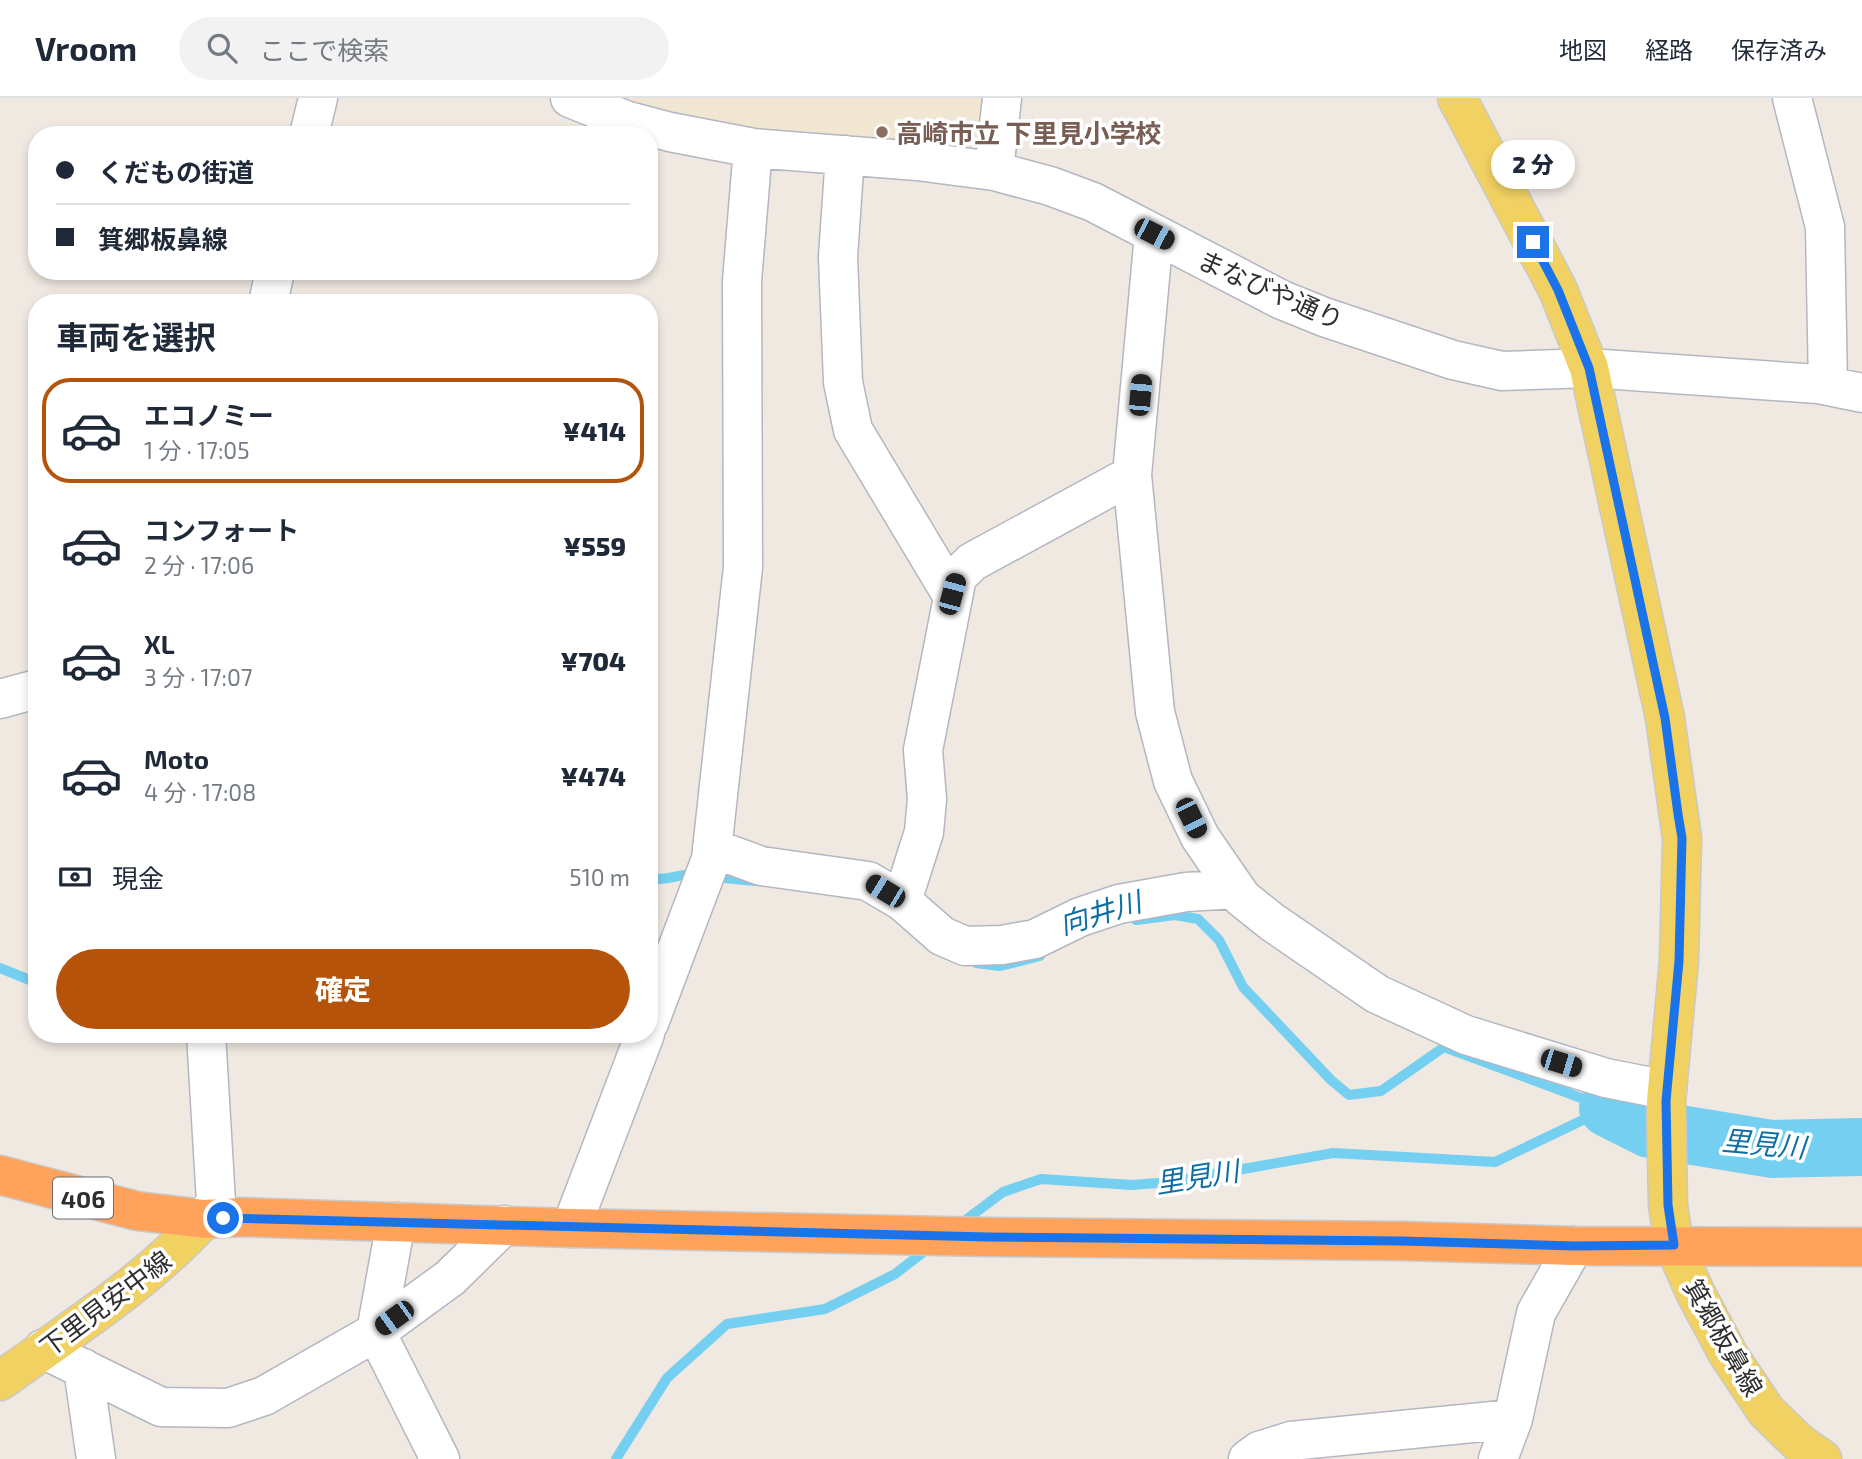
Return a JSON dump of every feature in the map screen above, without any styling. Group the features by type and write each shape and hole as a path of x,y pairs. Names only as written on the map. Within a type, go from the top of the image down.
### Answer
{"highway":[{"name":"406","path":"0,1175 137,1211 204,1219 242,1217 571,1228 988,1237 1402,1241 1574,1246 1862,1247"}],"main road":[{"name":"箕郷板鼻線","path":"1457,98 1558,290 1589,368 1665,718 1682,838 1679,961 1666,1096 1668,1205 1674,1245 1728,1354 1766,1411 1800,1443 1822,1459"},
{"name":"下里見安中線","path":"0,1381 151,1270 178,1247 204,1219"}],"street":[{"path":"311,126 318,98"},
{"name":"まなびや通り","path":"570,98 648,126"},
{"path":"994,171 1002,98"},
{"path":"1792,98 1825,227 1845,390"},
{"name":"まなびや通り","path":"658,129 753,148 917,161 994,171 1050,186 1093,202 1282,300 1324,317 1453,360 1502,371 1589,368 1845,390"},
{"path":"658,1000 700,891 712,848 743,567 742,281 753,148"},
{"path":"845,155 838,257 843,382 853,430 952,594"},
{"path":"1154,234 1132,475 1155,712 1173,781 1200,837 1242,898 1272,922 1377,994 1466,1035 1666,1096"},
{"path":"902,901 924,832 928,799 923,750 957,576 972,562 1132,475"},
{"path":"0,699 28,691"},
{"path":"712,848 761,866 869,881 902,901 942,936 965,946 1002,946 1035,939 1080,917 1119,904 1186,892 1236,889"},
{"path":"204,1219 216,1202 207,1043"},
{"path":"571,1228 642,1043"},
{"path":"396,1222 376,1332 440,1459"},
{"path":"43,1349 161,1407 228,1408 264,1395 376,1332 450,1278 504,1225"},
{"path":"1498,1459 1513,1419 1536,1312 1574,1246"},
{"path":"83,1368 96,1459"},
{"path":"1248,1459 1259,1451 1290,1441 1513,1419"}],"shaded area":[{"name":"高崎市立 下里見小学校","path":"600,98 984,98 976,161 885,145 682,119"}],"waterway":[{"name":"向井川","path":"658,879 695,875"},
{"name":"向井川","path":"714,877 755,881"},
{"name":"向井川","path":"1136,920 1175,915 1198,919 1219,940 1243,987 1331,1080 1349,1095 1381,1091 1444,1047 1608,1108"},
{"name":"向井川","path":"976,963 1000,966 1040,956"},
{"name":"向井川","path":"0,968 28,979"},
{"name":"里見川","path":"959,1225 1003,1192 1041,1179 1132,1185 1170,1182 1333,1153 1495,1162 1608,1108"},
{"name":"里見川","path":"1608,1108 1650,1129 1772,1149 1862,1147"},
{"name":"里見川","path":"616,1459 667,1378 727,1324 825,1309 895,1274 930,1247"}],"place":[{"name":"高崎市立 下里見小学校","path":"882,132"}],"route":[{"path":"223,1218 988,1237 1402,1241 1574,1246 1674,1245 1668,1205 1666,1101 1679,961 1682,838 1665,718 1589,368 1558,290 1533,242"}]}
